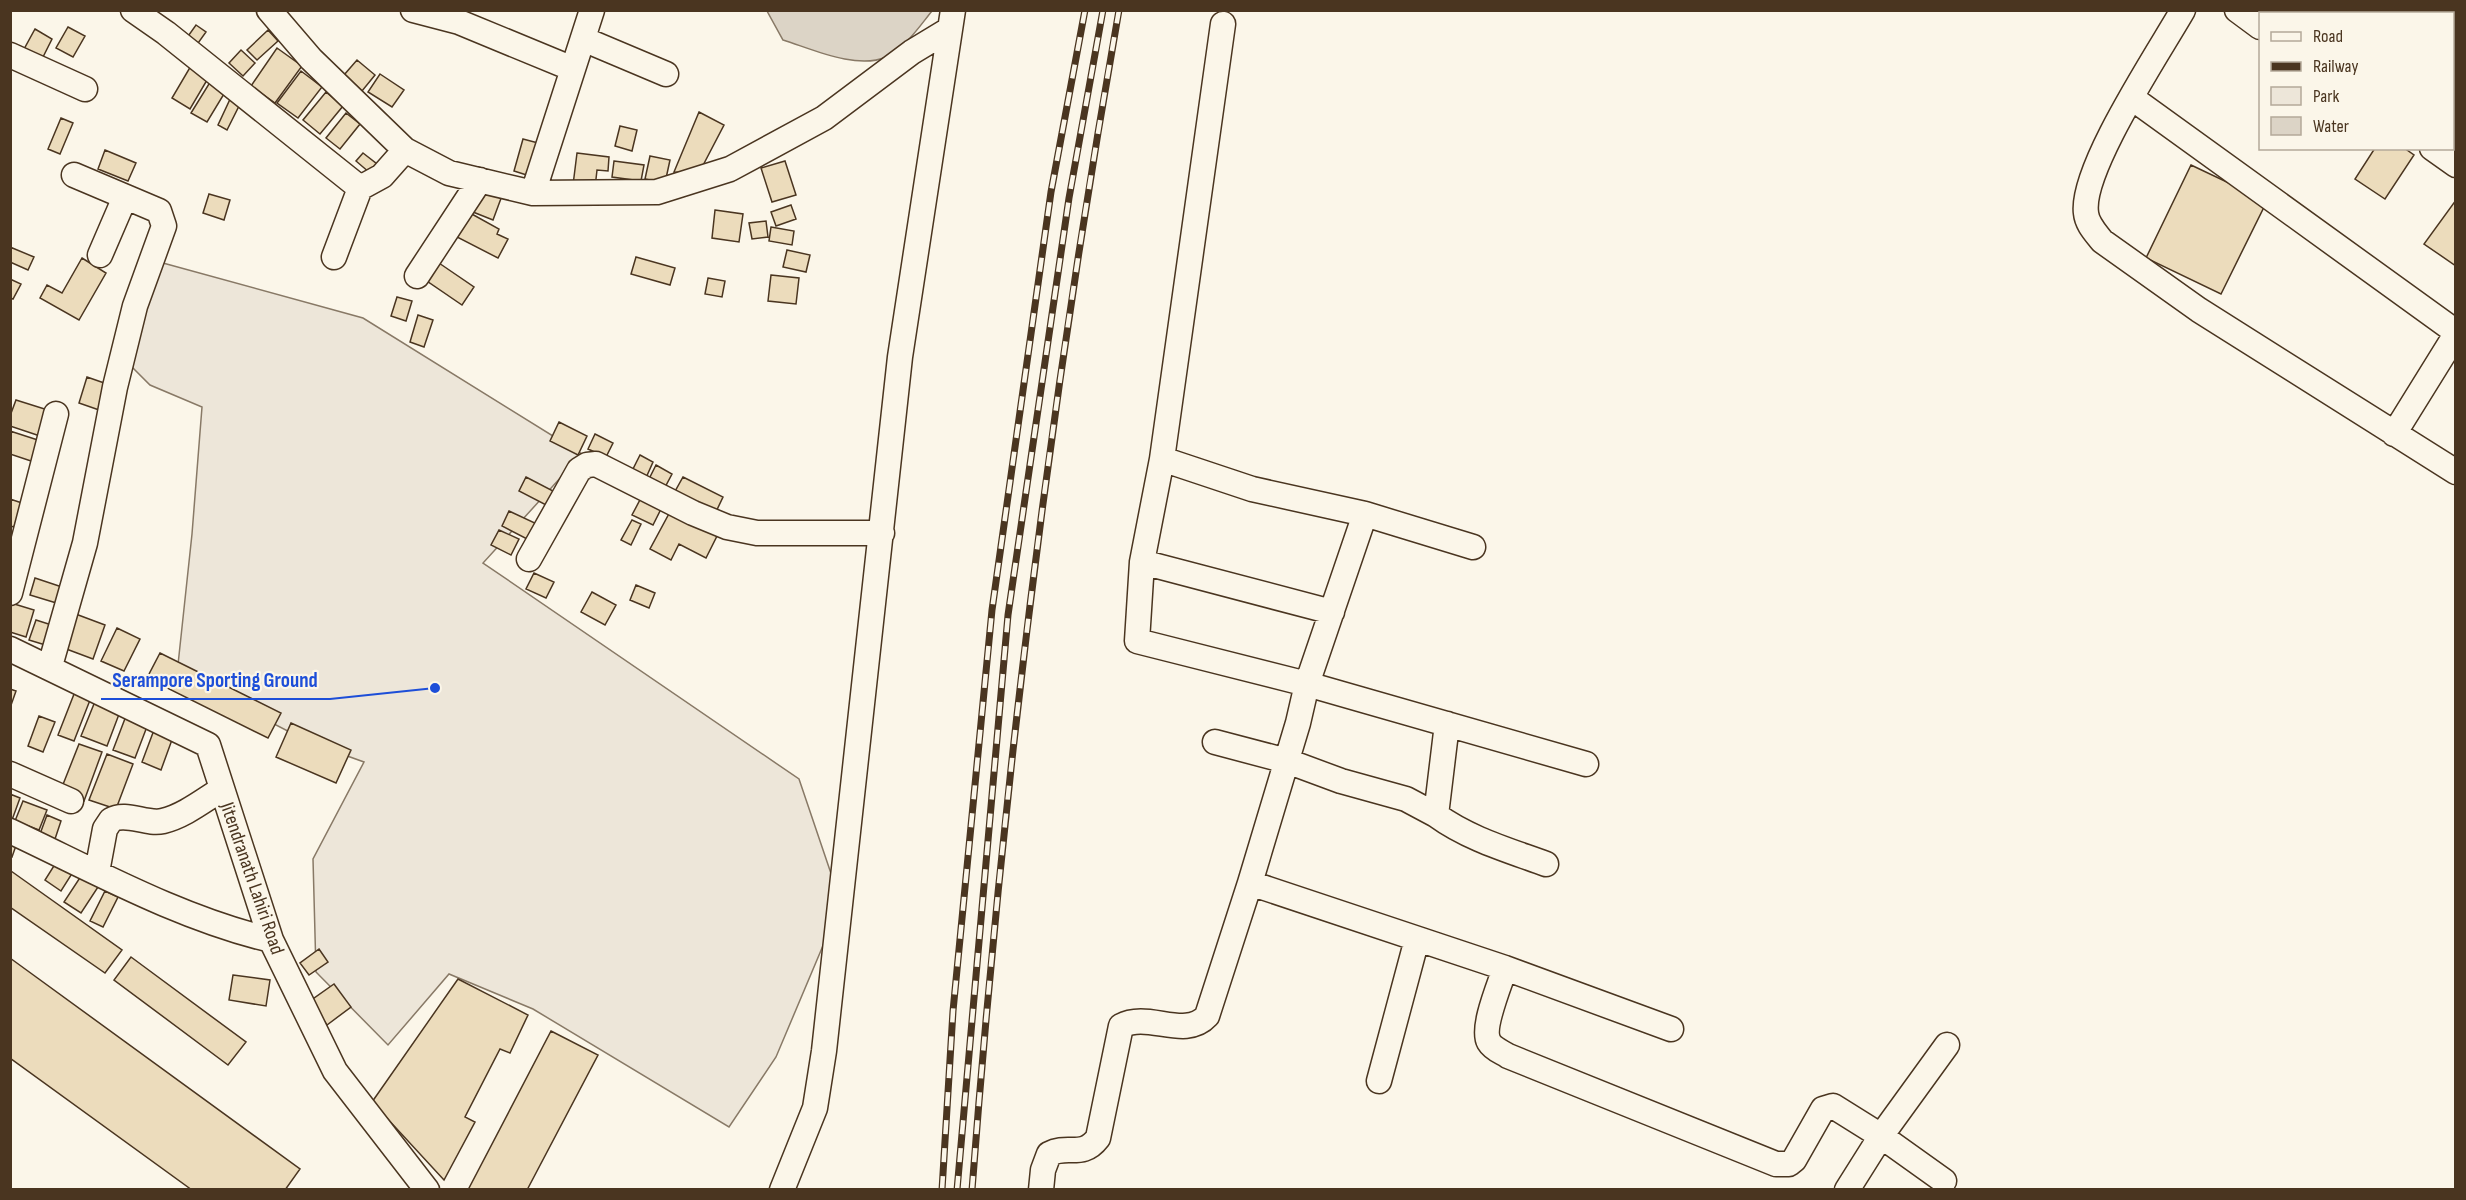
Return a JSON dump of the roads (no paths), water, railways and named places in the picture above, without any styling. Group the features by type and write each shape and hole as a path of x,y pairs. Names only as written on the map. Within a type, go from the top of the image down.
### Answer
{"street":[{"path":"269,10 311,59 405,150 449,173 533,193 657,192 730,169 824,118 952,20"},
{"path":"413,10 459,22 573,69"},
{"path":"533,193 592,10"},
{"path":"2183,10 2103,147 2089,185 2085,213 2091,228 2102,241 2199,310 2456,472"},
{"path":"2237,10 2259,26"},
{"path":"136,11 360,188"},
{"path":"782,1190 814,1108 824,1051 900,357 952,20"},
{"path":"1222,24 1162,459 1142,562 1137,641 1308,684 1586,764"},
{"path":"583,39 666,74"},
{"path":"10,55 85,89"},
{"path":"2132,98 2456,333 2394,434"},
{"path":"334,257 360,188 381,176 405,150"},
{"path":"2435,150 2456,165"},
{"path":"50,666 85,543 115,387 135,306 164,226 159,211 74,175"},
{"path":"417,276 480,180"},
{"path":"100,255 125,197"},
{"path":"10,593 56,414"},
{"path":"1162,459 1252,489 1365,514 1473,547"},
{"path":"529,559 579,470 587,465 596,464 693,513 727,527 758,533 882,533"},
{"path":"1041,1190 1043,1170 1049,1154 1056,1150 1083,1150 1092,1146 1098,1138 1120,1026 1129,1021 1142,1021 1190,1027 1200,1023 1207,1016 1250,883 1308,684 1365,514"},
{"path":"1142,562 1332,612"},
{"name":"Jitendranath Lahiri Road","path":"10,649 50,666 208,745 271,940 335,1071 427,1190"},
{"path":"1436,815 1447,724"},
{"path":"1215,742 1287,761 1341,781 1406,799 1436,815 1453,828 1546,864"},
{"path":"10,774 71,801"},
{"path":"97,872 105,829 111,820 123,817 152,823 164,821 179,815 222,789"},
{"path":"10,831 189,915 231,931 271,940"},
{"path":"1250,883 1505,968 1671,1029"},
{"path":"1379,1081 1418,939"},
{"path":"1505,968 1493,1005 1487,1040 1492,1047 1508,1056 1776,1164 1789,1164 1794,1160 1823,1109 1830,1105 1837,1107 1944,1181"},
{"path":"1847,1190 1881,1136 1947,1045"}],"water":[{"path":"767,11 932,11 912,36 893,53 886,57 862,61 834,57 783,40"}],"railway":[{"path":"942,1190 953,1011 992,610 1051,192 1085,10"},
{"path":"957,1190 1008,615 1069,198 1103,10"},
{"path":"972,1190 998,894 1031,598 1071,304 1119,10"}],"place":[{"name":"Serampore Sporting Ground","path":"435,688"}]}
